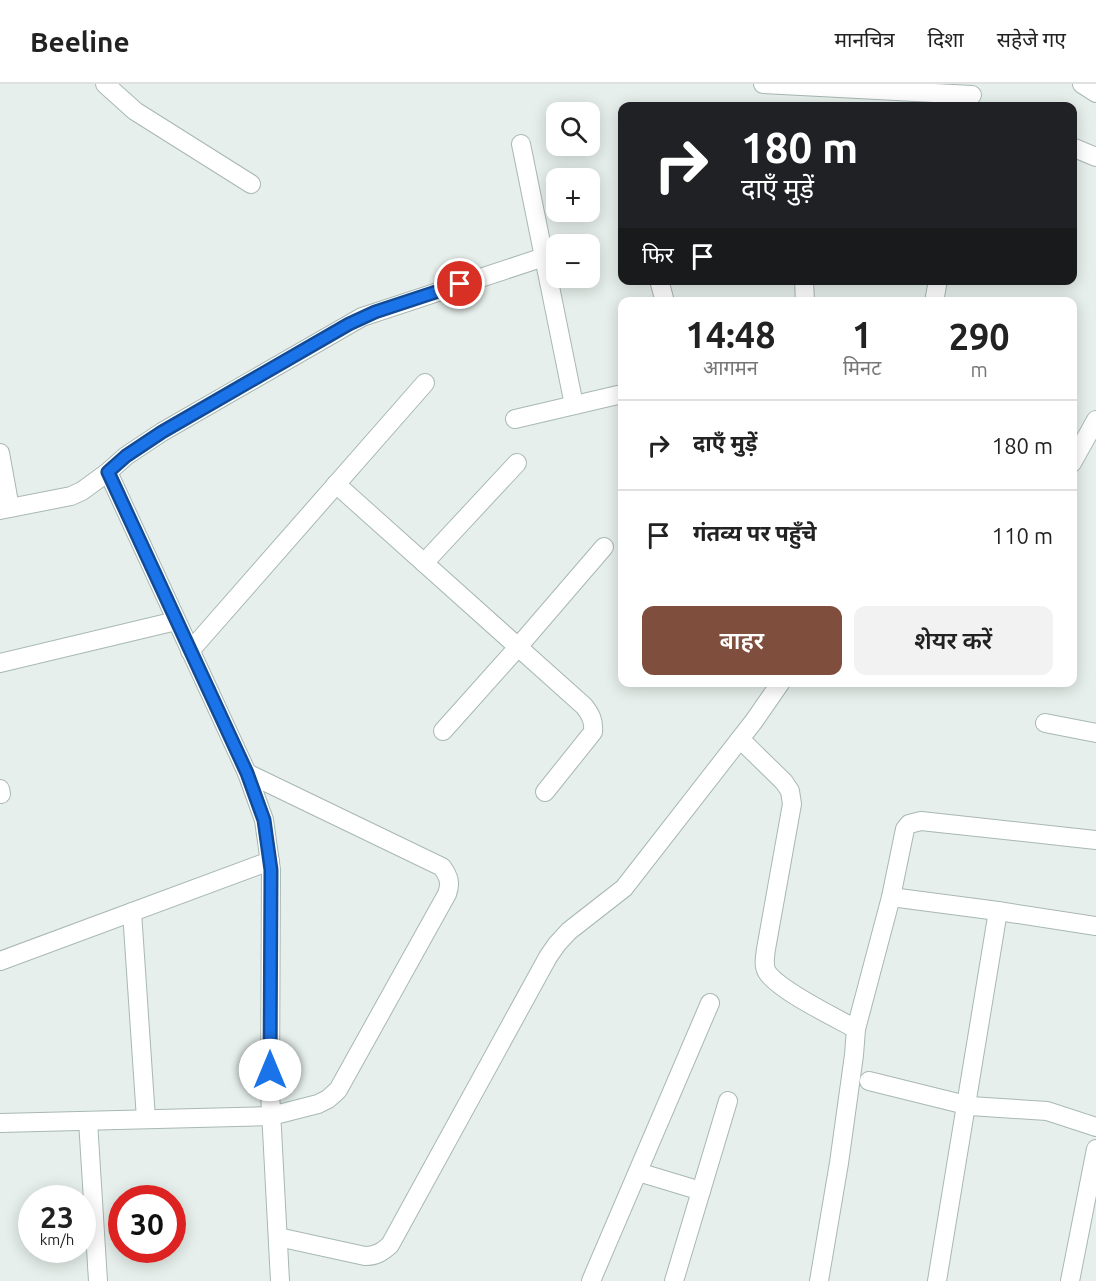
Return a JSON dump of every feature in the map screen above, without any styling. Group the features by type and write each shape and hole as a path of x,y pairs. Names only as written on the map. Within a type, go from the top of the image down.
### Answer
{"street":[{"path":"105,84 135,111 251,184"},
{"path":"763,84 972,99"},
{"path":"1082,84 1096,93"},
{"path":"521,144 574,405"},
{"path":"1077,149 1096,157"},
{"path":"0,453 5,509 71,496 94,483 150,439 362,317 544,257"},
{"path":"190,651 425,383"},
{"path":"515,419 618,395"},
{"path":"1077,454 1096,420"},
{"path":"424,563 518,463"},
{"path":"108,472 247,773 264,820 270,861 271,1116 280,1281"},
{"path":"336,484 584,706 590,714 594,722 593,732 545,792"},
{"path":"443,731 604,546"},
{"path":"0,663 176,621"},
{"path":"278,1237 365,1256 373,1256 390,1245 557,944 569,931 624,888 740,739 776,687"},
{"path":"1045,723 1096,733"},
{"path":"740,739 784,782 790,791 792,804 766,949 764,963 767,973 782,987 856,1029"},
{"path":"0,1123 271,1116 318,1104 338,1090 447,894 450,885 448,875 442,867 247,773"},
{"path":"819,1281 839,1162 856,1029 891,897 905,829 909,824 915,822 933,822 1096,840"},
{"path":"0,962 270,861"},
{"path":"891,897 1096,926"},
{"path":"937,1281 998,911"},
{"path":"132,912 146,1119"},
{"path":"591,1281 710,1004"},
{"path":"869,1081 970,1106 1047,1111 1096,1127"},
{"path":"674,1281 728,1101"},
{"path":"88,1121 98,1281"},
{"path":"1070,1281 1095,1153"},
{"path":"638,1172 701,1191"}],"route":[{"path":"270,1070 271,870 264,820 247,773 108,472 150,439 362,317 460,284"}]}
